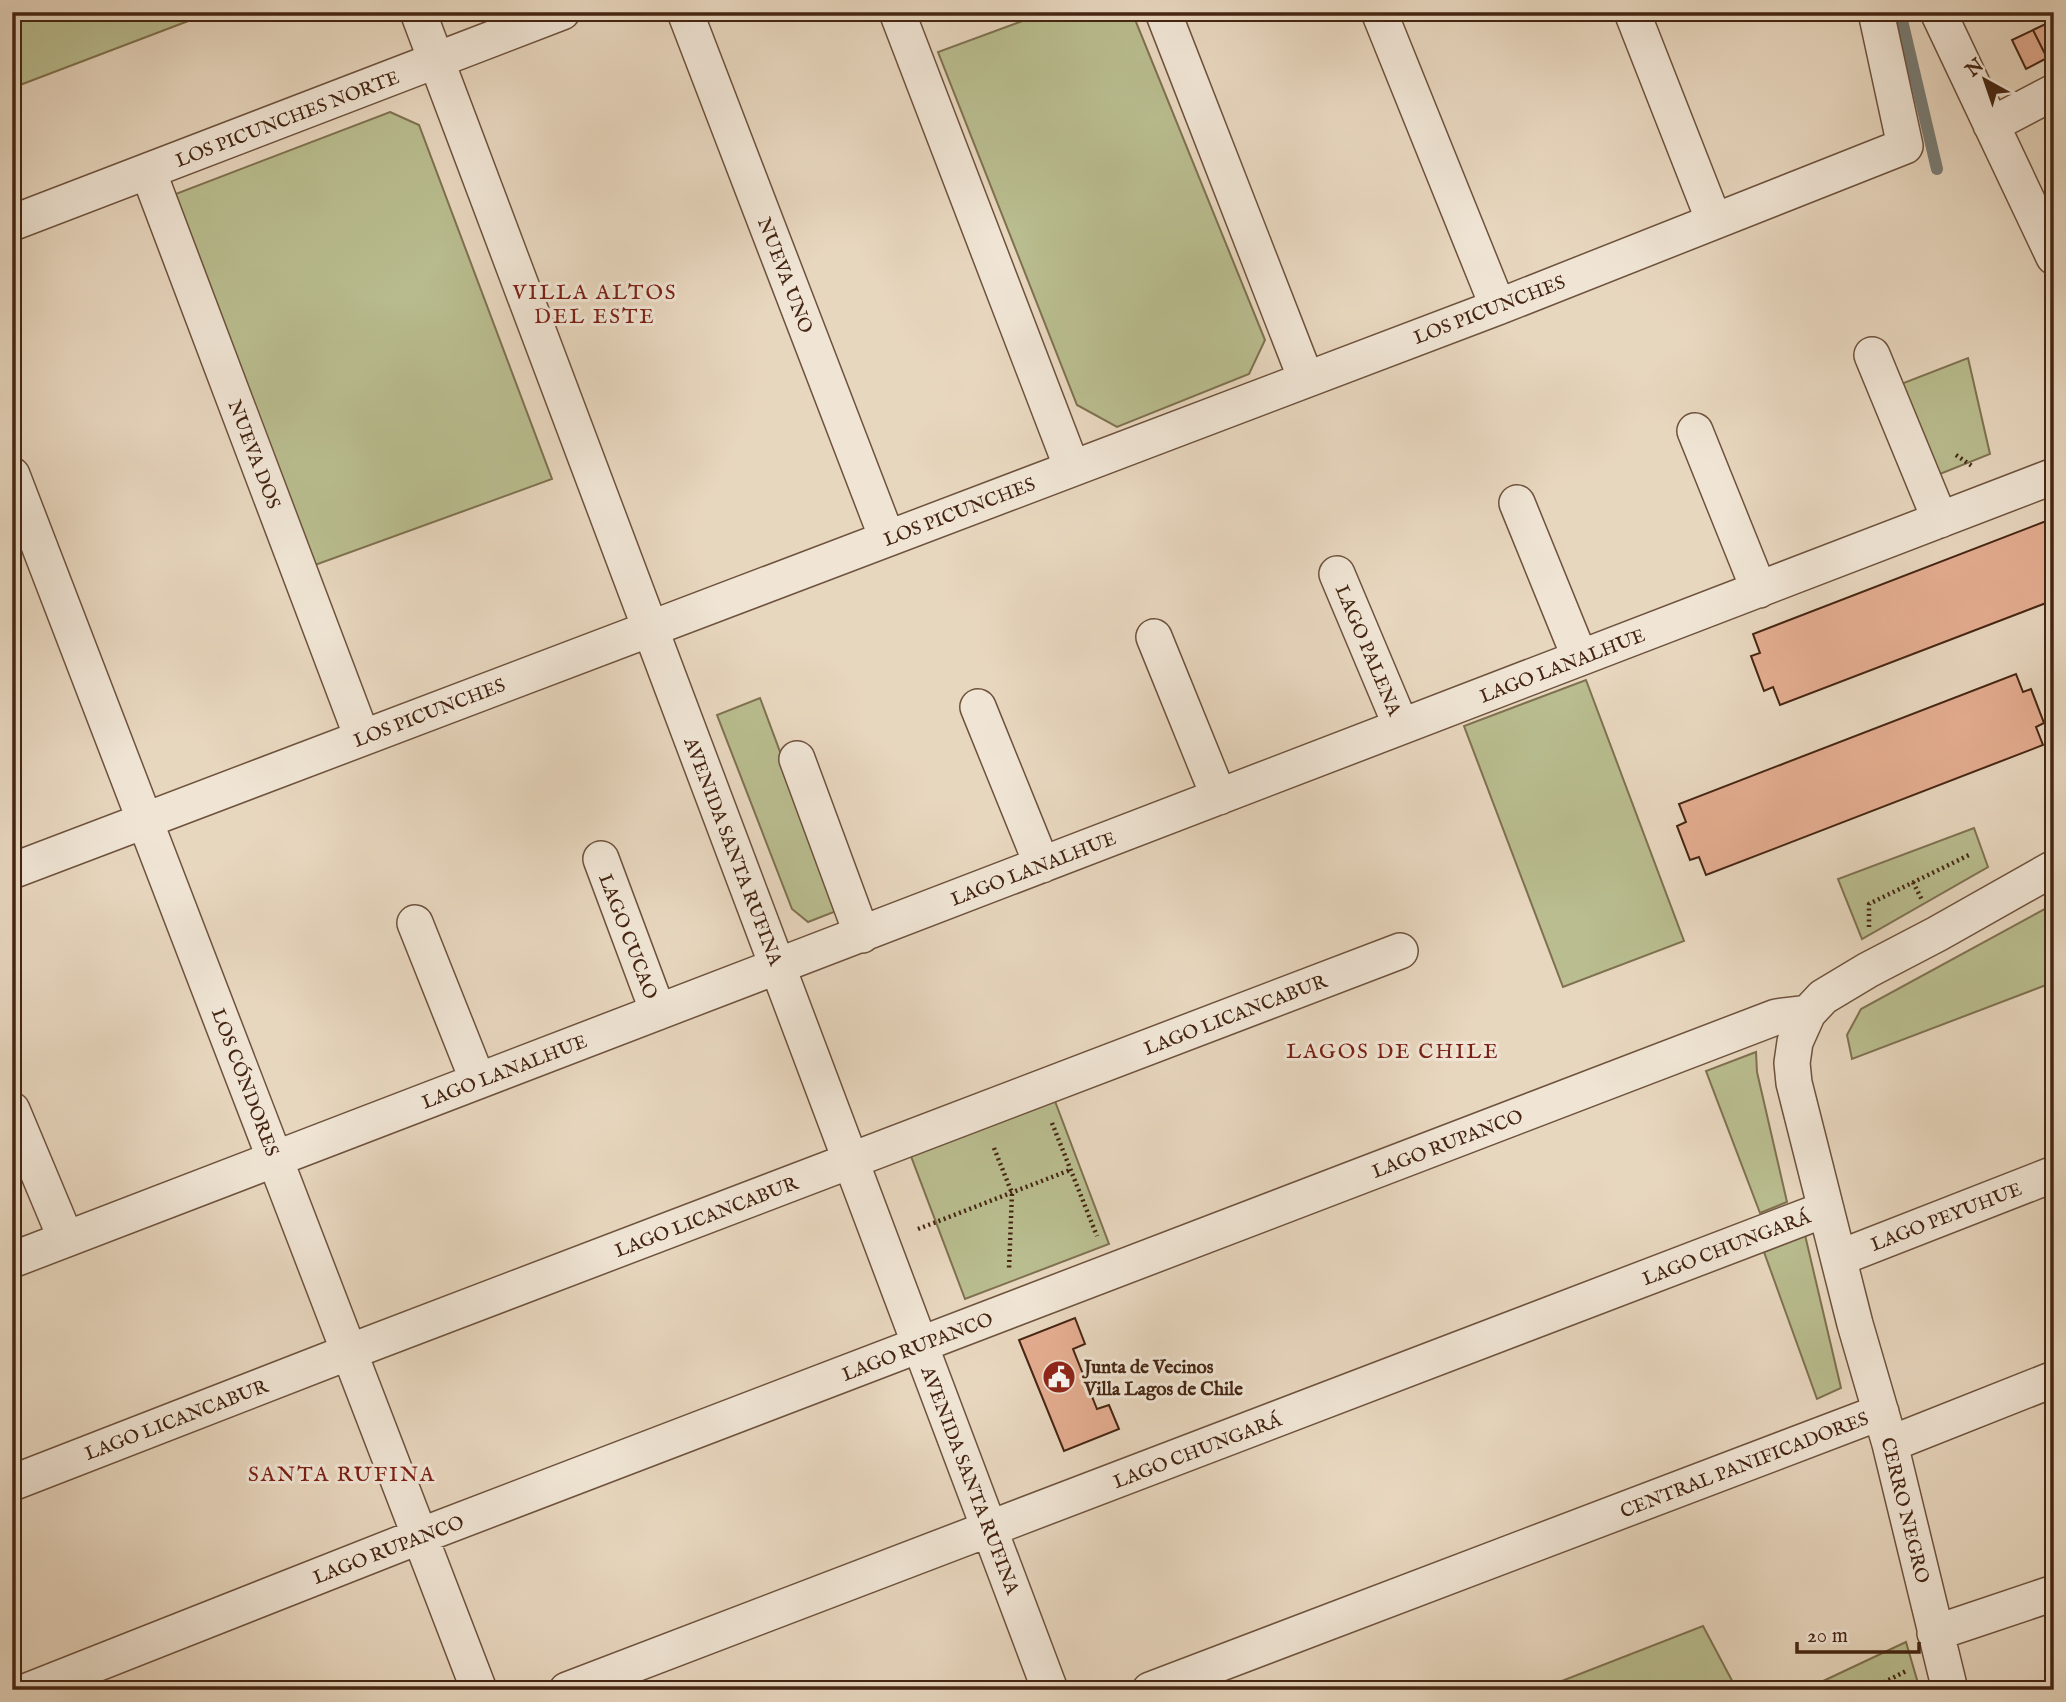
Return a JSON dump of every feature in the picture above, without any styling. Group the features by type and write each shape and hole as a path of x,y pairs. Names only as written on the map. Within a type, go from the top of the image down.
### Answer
{"street":[{"name":"AVENIDA SANTA RUFINA","path":"418,12 1050,1690"},
{"name":"LOS PICUNCHES NORTE","path":"12,223 562,12"},
{"name":"NUEVA UNO","path":"685,12 887,538"},
{"path":"897,12 1072,468"},
{"path":"1163,12 1307,379"},
{"path":"1379,12 1498,307"},
{"path":"1632,12 1714,221"},
{"name":"LOS PICUNCHES","path":"12,871 1498,307 1905,146 1876,12"},
{"path":"1938,12 2054,257"},
{"path":"1991,125 2054,92"},
{"name":"NUEVA DOS","path":"148,171 362,737"},
{"path":"1872,355 1940,520"},
{"path":"1695,431 1759,590"},
{"name":"LOS CÓNDORES","path":"12,474 479,1690"},
{"name":"LAGO LANALHUE","path":"12,1260 2054,476"},
{"path":"1517,503 1580,658"},
{"name":"LAGO PALENA","path":"1337,574 1401,726"},
{"path":"1153,637 1219,797"},
{"path":"978,707 1042,865"},
{"path":"797,759 862,935"},
{"name":"LAGO CUCAO","path":"601,859 658,1012"},
{"name":"CENTRAL PANIFICADORES","path":"1150,1690 1885,1428 1794,1083 1792,1063 1795,1042 1808,1013 1823,997 2054,869"},
{"path":"415,923 478,1081"},
{"name":"LAGO LICANCABUR","path":"12,1483 1400,951"},
{"name":"LAGO RUPANCO","path":"30,1690 420,1536 1776,1017 1808,1013"},
{"path":"12,1110 66,1239"},
{"name":"LAGO PEYUHUE","path":"1839,1258 2054,1174"},
{"name":"LAGO CHUNGARÁ","path":"567,1690 1826,1209"},
{"path":"1885,1428 2054,1379"},
{"name":"CERRO NEGRO","path":"1885,1428 1950,1690"},
{"path":"1936,1633 2054,1593"}],"path":[{"path":"1868,970 1870,904 1971,854"},
{"path":"1058,1081 1046,1106 1096,1235 1117,1269"},
{"path":"980,1111 1012,1193 1007,1312"},
{"path":"881,1242 1070,1170"}],"green space":[{"path":"12,12 212,12 12,88"},
{"path":"1047,12 1132,12 1265,340 1249,374 1117,427 1077,405 938,52"},
{"path":"390,112 419,125 552,479 315,565 173,195"},
{"path":"1968,358 1990,454 1935,476 1901,384"},
{"path":"1586,680 1684,941 1563,987 1464,726"},
{"path":"760,698 839,910 808,922 792,909 717,715"},
{"path":"1974,828 1988,867 1862,939 1838,879"},
{"path":"2054,904 2054,982 1852,1059 1847,1035 1861,1009"},
{"path":"1756,1052 1757,1072 1787,1202 1760,1213 1706,1071"},
{"path":"1050,1088 1109,1244 965,1299 906,1143"},
{"path":"1805,1235 1841,1388 1817,1399 1764,1252"},
{"path":"1703,1626 1737,1690 1563,1690 1559,1682"},
{"path":"1906,1642 1920,1690 1804,1690"}],"building":[{"path":"2054,20 2054,55 2047,58 2033,30"},
{"path":"2033,30 2047,58 2026,69 2012,40"},
{"path":"2054,518 2054,600 1780,705 1773,687 1764,691 1751,656 1760,653 1753,634"},
{"path":"2016,674 2023,692 2031,689 2044,723 2036,727 2043,745 1706,875 1699,857 1690,860 1677,826 1686,822 1679,804"},
{"name":"Junta de Vecinos Villa Lagos de Chile","path":"1075,1318 1085,1344 1073,1349 1097,1409 1109,1405 1119,1429 1064,1451 1019,1340"}],"waterway":[{"path":"1900,12 1937,169"}],"place":[{"name":"Junta de Vecinos Villa Lagos de Chile","path":"1059,1377"}],"district":[{"name":"VILLA ALTOS DEL ESTE","path":"595,304"},
{"name":"LAGOS DE CHILE","path":"1393,1051"},
{"name":"SANTA RUFINA","path":"342,1474"}]}
